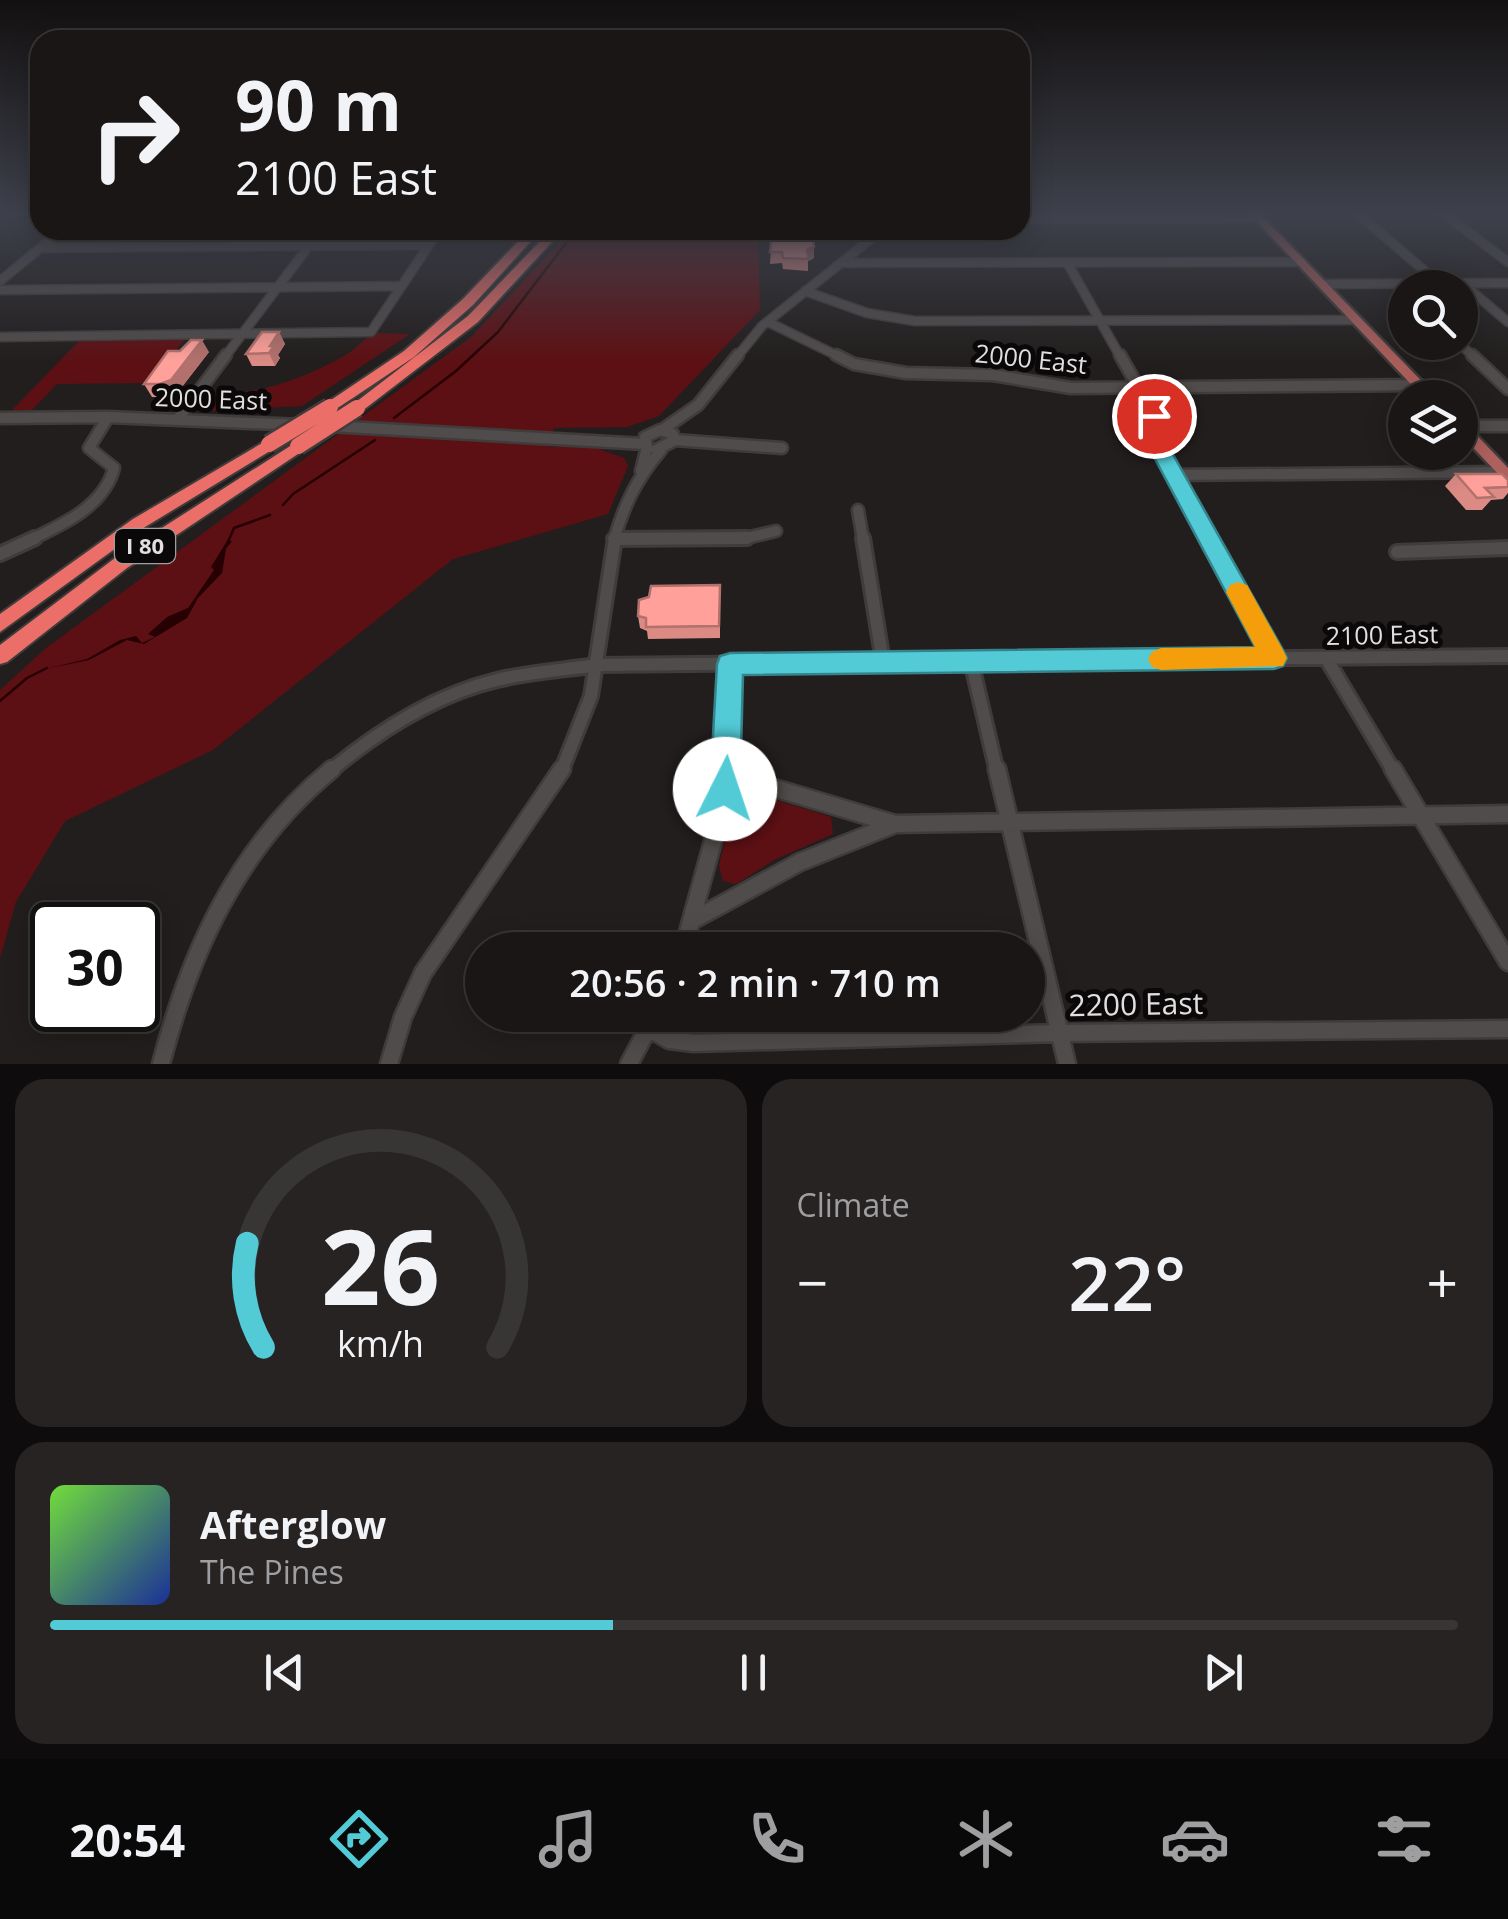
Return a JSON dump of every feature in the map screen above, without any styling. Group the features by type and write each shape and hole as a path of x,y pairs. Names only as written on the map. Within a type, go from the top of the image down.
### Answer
{"highway":[{"name":"I 80","path":"0,624 139,523 330,407 409,354 505,263"},
{"name":"I 80","path":"0,656 136,553 357,408 473,319 526,263"}],"main road":[{"path":"1303,263 1415,380"},
{"path":"1478,445 1506,474"}],"street":[{"path":"0,282 23,263"},
{"path":"178,420 296,263"},
{"path":"0,336 371,332 417,263"},
{"path":"389,1064 405,1007 425,966 570,757 587,714 597,665 615,534 642,474 675,439 698,405 768,322 840,263 1226,263"},
{"path":"1068,264 1156,420 1156,442 1274,658"},
{"path":"1478,283 1508,283"},
{"path":"1323,284 1388,284"},
{"path":"0,290 401,286"},
{"path":"805,292 899,320 1357,320"},
{"path":"1478,297 1508,322"},
{"name":"2000 East","path":"768,322 871,369 993,375 1071,388 1388,385"},
{"path":"1477,360 1508,389"},
{"path":"642,474 646,442 698,405"},
{"path":"0,554 52,530 109,486 114,468 89,448 94,433 108,417"},
{"name":"2000 East","path":"2,420 108,417 646,442"},
{"path":"1478,426 1508,426"},
{"path":"662,430 675,439 782,448"},
{"path":"646,442 661,450"},
{"path":"1174,474 1506,474"},
{"path":"858,510 883,662"},
{"path":"615,534 746,538 776,530"},
{"path":"1397,552 1508,548"},
{"name":"2100 East","path":"161,1064 182,983 207,925 264,838 316,782 390,726 442,699 522,674 597,665 1508,656"},
{"path":"1326,658 1508,962"},
{"path":"971,661 1067,1064"},
{"path":"690,932 716,838 726,774 730,664"},
{"path":"726,774 895,824 1508,814"},
{"path":"694,920 782,870 895,824"},
{"name":"2200 East","path":"662,1032 669,1040 694,1042 1060,1033 1508,1029"},
{"path":"629,1064 646,1032"}],"shaded area":[{"path":"540,263 759,263 760,310 659,416 627,427 554,428 547,447 590,446 624,458 628,466 608,514 453,559 213,750 65,821 16,902 0,958 0,690 46,648 471,337"},
{"path":"376,333 410,334 302,406 201,411 209,394 246,392 295,379 344,356"},
{"path":"185,339 149,383 57,384 32,410 12,410 80,340"},
{"path":"227,541 232,541 226,549 222,573 198,598 187,618 144,644 127,640 89,660 45,669 87,659 120,640 136,636 142,643 155,637 148,634 167,617 188,608 214,570 211,567"},
{"path":"747,791 831,817 833,834 776,859 736,884 723,881 719,866 734,799"}],"building":[{"path":"262,332 279,332 269,353 246,354"},
{"path":"191,340 202,340 171,380 144,384 168,351 180,351"},
{"path":"1456,474 1502,474 1508,487 1485,488 1494,497 1477,498"},
{"path":"720,585 719,626 646,627 646,618 638,616 639,600 649,597 651,586"}],"waterway":[{"path":"394,418 456,371 498,332 551,263"},
{"path":"283,505 293,494 375,440"},
{"path":"228,542 234,528 270,515"},
{"path":"0,701 27,678 47,668"}],"slow traffic":[{"path":"1161,659 1274,658 1238,592"}],"route":[{"path":"725,789 730,664 1274,658 1156,442 1154,416"}]}
